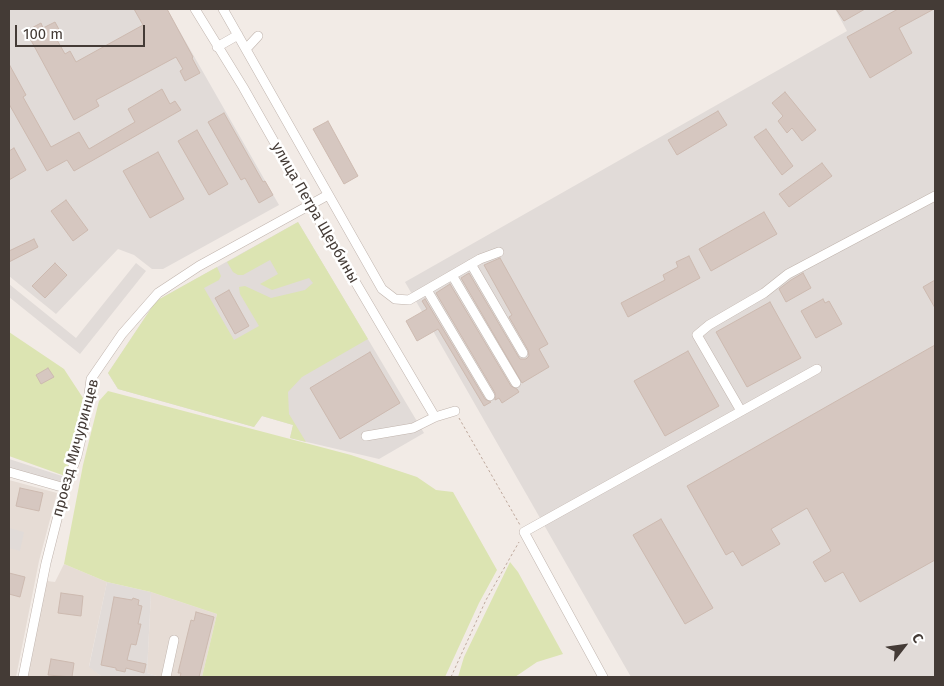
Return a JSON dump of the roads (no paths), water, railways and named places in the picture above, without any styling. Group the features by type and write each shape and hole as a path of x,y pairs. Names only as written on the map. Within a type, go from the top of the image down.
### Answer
{"street":[{"name":"улица Петра Щербины","path":"194,9 243,88 435,417"},
{"path":"223,9 382,289 395,299 409,300 471,264 499,252"},
{"path":"217,47 238,35"},
{"path":"246,49 258,36"},
{"name":"проезд Мичуринцев","path":"23,677 46,563 65,488 77,456 86,417 91,379 122,334 158,292 199,266 328,195"},
{"path":"741,412 697,335 709,325 764,294 788,274 935,196"},
{"path":"471,264 523,353"},
{"path":"452,275 516,383"},
{"path":"427,290 490,396"},
{"path":"603,677 524,532 817,369"},
{"path":"366,436 413,428 435,417 455,411"},
{"path":"9,472 65,488"},
{"path":"166,677 174,640"}]}
